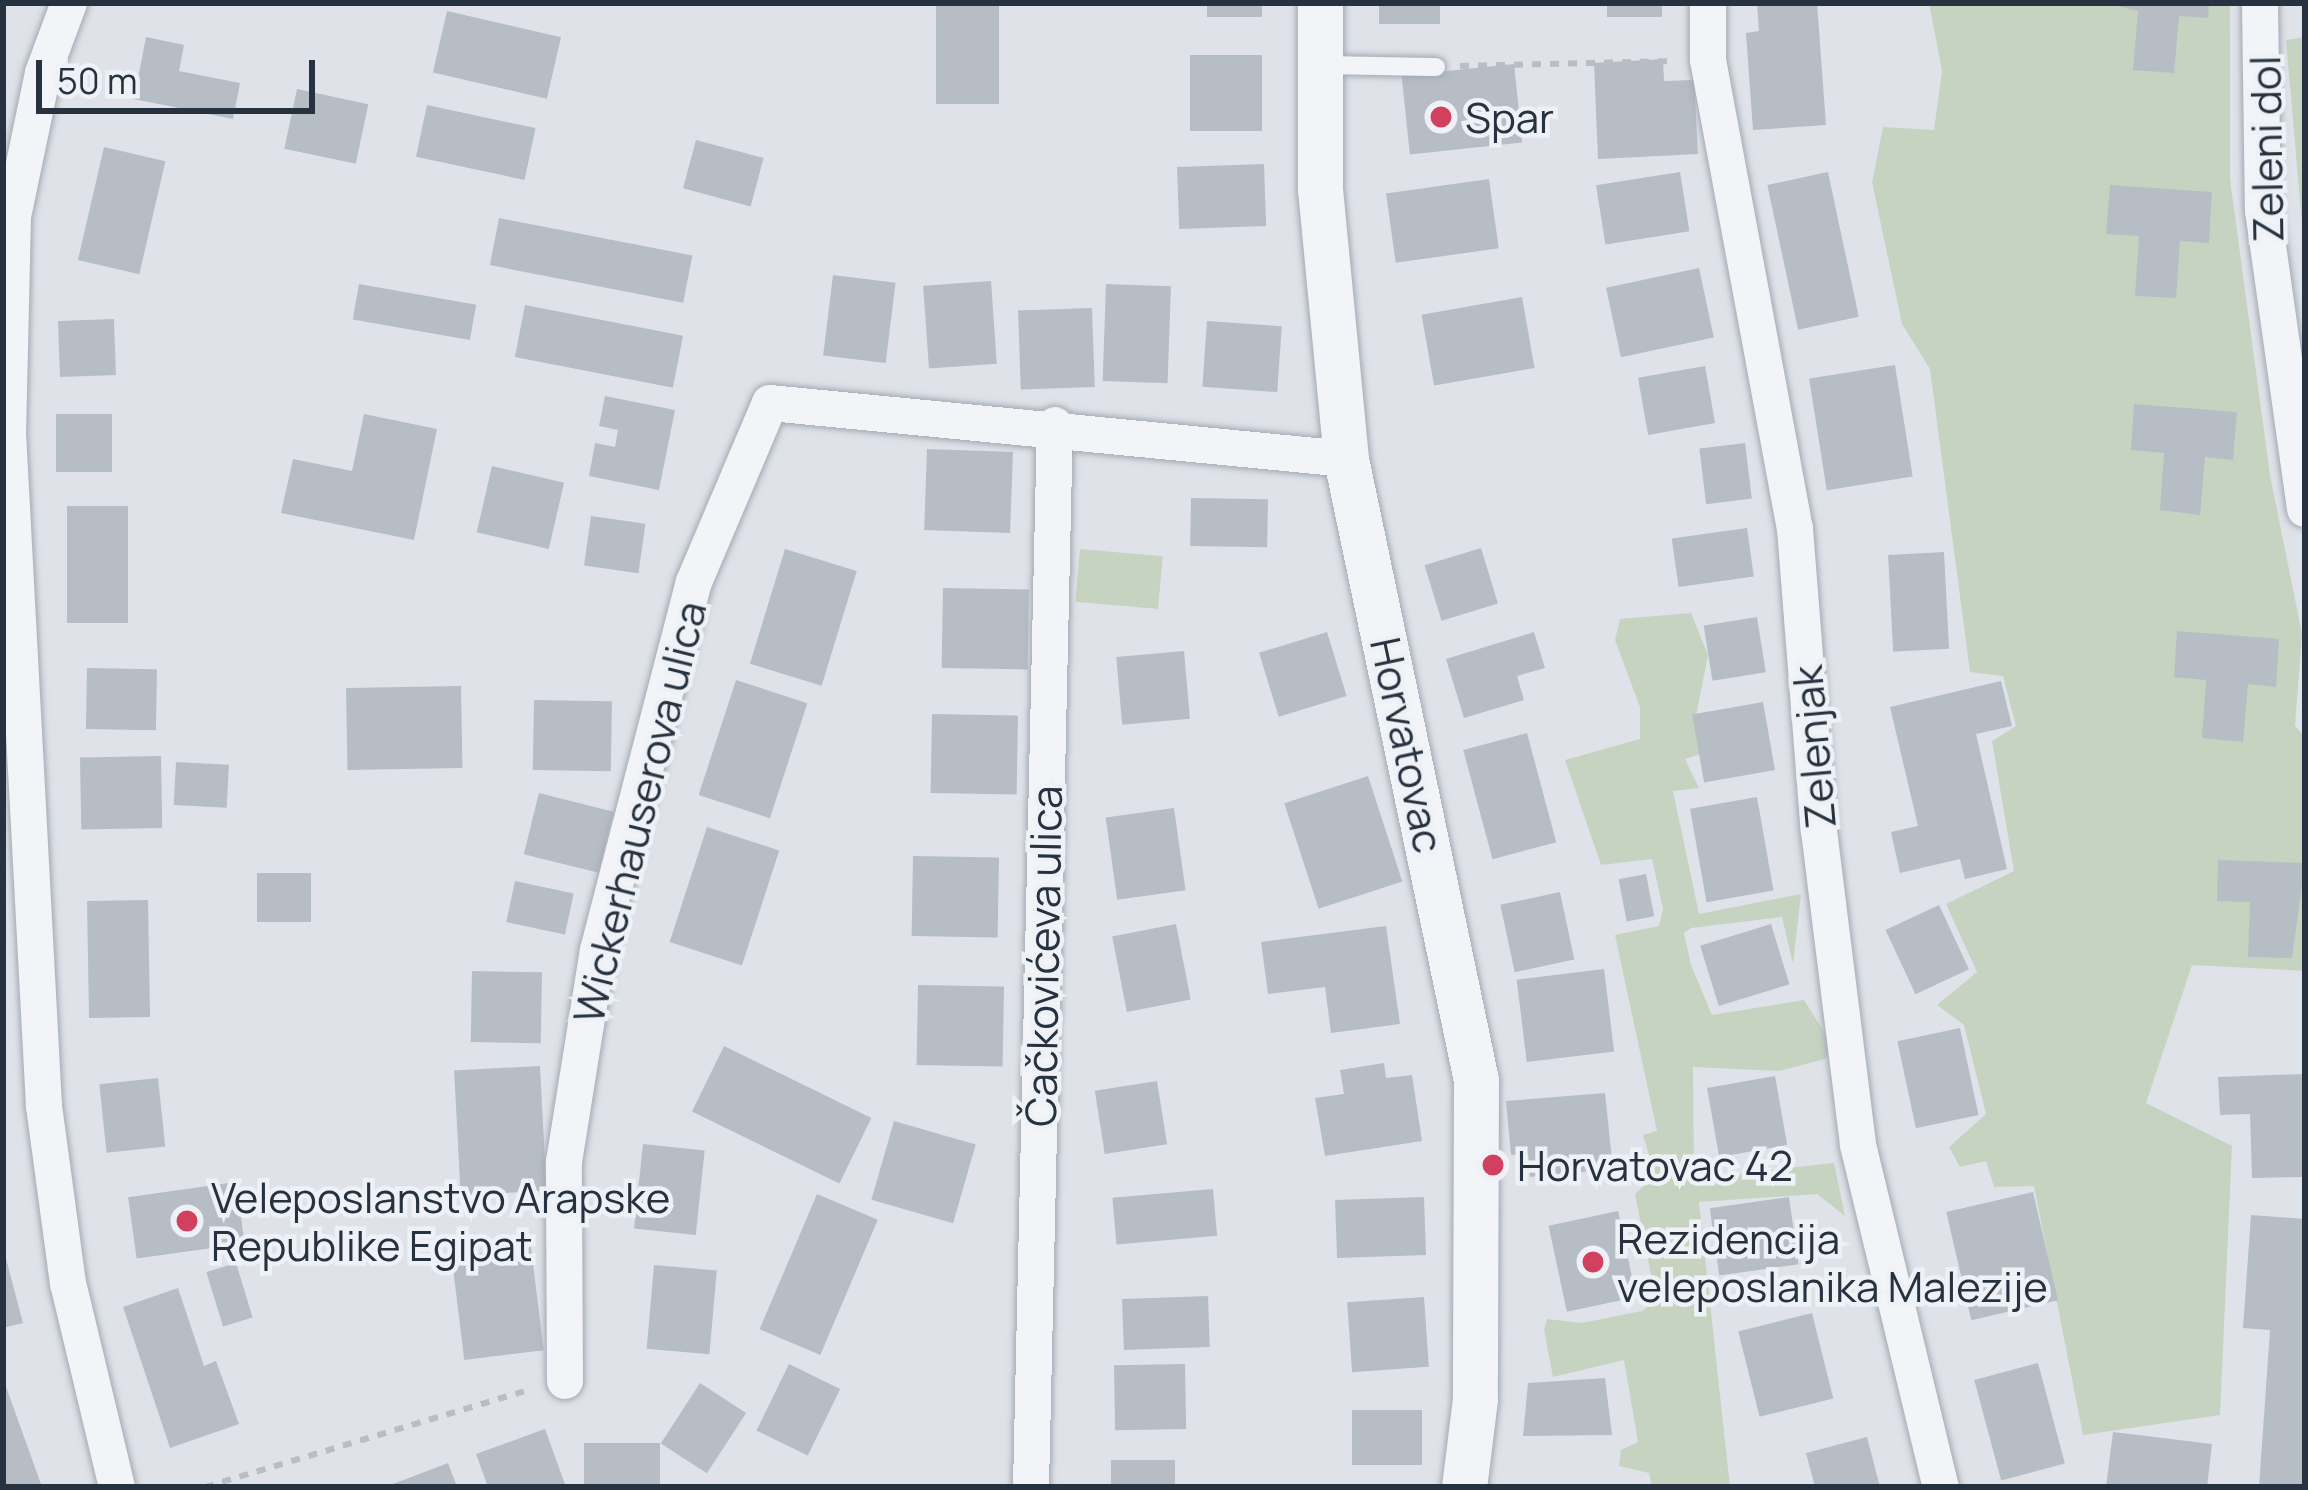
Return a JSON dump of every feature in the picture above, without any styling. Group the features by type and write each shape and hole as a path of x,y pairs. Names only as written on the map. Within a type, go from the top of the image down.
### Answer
{"street":[{"path":"69,3 23,156 8,268 17,848 57,1225 117,1487"},
{"name":"Horvatovac","path":"1320,3 1320,189 1346,459 1476,1080 1475,1400 1464,1487"},
{"name":"Zelenjak","path":"1708,3 1708,60 1795,529 1819,831 1858,1145 1941,1487"},
{"name":"Zeleni dol","path":"2260,3 2263,210 2305,509"},
{"name":"Wickerhauserova ulica","path":"565,1381 564,1162 598,950 694,582 770,403 1054,425 1346,459"},
{"name":"Čačkovićeva ulica","path":"1031,1487 1054,425"}],"lane":[{"path":"1318,65 1436,67"}],"path":[{"path":"1436,67 1708,60"},
{"path":"205,1487 565,1381"}],"green space":[{"path":"1929,3 2230,3 2230,179 2270,475 2302,634 2295,726 2305,737 2305,971 2192,965 2146,1103 2232,1146 2220,1415 2083,1435 2034,1186 1994,1187 1986,1161 1960,1167 1949,1147 1986,1114 1964,1025 1937,1005 1977,972 1946,904 2014,871 1992,741 2016,726 2003,676 1970,672 1930,369 1902,324 1872,182 1883,127 1934,130 1942,71"},
{"path":"2305,37 2305,258 2286,40"},
{"path":"1080,549 1163,556 1158,609 1075,602"},
{"path":"1691,613 1708,655 1695,721 1701,754 1685,759 1699,788 1673,791 1699,914 1801,894 1793,964 1782,917 1691,928 1684,933 1691,965 1712,1015 1804,1000 1833,1046 1825,1059 1779,1071 1693,1067 1694,1178 1834,1163 1845,1216 1817,1194 1699,1202 1730,1487 1652,1487 1649,1473 1619,1466 1621,1450 1638,1442 1624,1360 1553,1377 1544,1330 1547,1319 1582,1323 1642,1311 1656,1300 1635,1194 1655,1176 1643,1135 1657,1131 1615,935 1659,926 1663,909 1652,859 1601,865 1565,760 1640,739 1640,707 1615,640 1620,619"}],"building":[{"path":"936,3 999,3 999,104 936,104"},
{"path":"1207,3 1262,3 1262,17 1207,17"},
{"path":"1379,3 1440,3 1440,24 1379,24"},
{"path":"1607,3 1662,3 1662,17 1607,17"},
{"path":"1757,3 1817,3 1826,125 1753,130 1746,33 1759,31"},
{"path":"2106,3 2209,3 2208,18 2179,16 2174,73 2133,70 2138,11"},
{"path":"447,11 561,37 547,99 433,72"},
{"path":"146,37 184,45 179,71 240,83 233,119 134,99"},
{"path":"1190,55 1262,55 1262,131 1190,131"},
{"path":"1663,59 1664,81 1694,80 1698,154 1598,159 1594,63"},
{"path":"1514,64 1522,143 1410,154 1402,76"},
{"path":"297,89 368,104 356,164 284,149"},
{"path":"427,105 536,128 525,180 416,157"},
{"path":"696,140 764,158 751,206 683,188"},
{"path":"104,147 165,161 139,274 78,260"},
{"path":"1264,164 1266,226 1179,229 1177,167"},
{"path":"1680,172 1689,231 1605,245 1596,185"},
{"path":"1828,172 1859,317 1798,330 1767,185"},
{"path":"1489,179 1499,248 1396,263 1386,193"},
{"path":"2110,185 2212,192 2209,243 2180,241 2176,298 2135,296 2139,236 2106,234"},
{"path":"499,218 692,256 683,303 490,265"},
{"path":"1699,268 1714,337 1621,357 1606,288"},
{"path":"833,275 896,283 886,363 823,355"},
{"path":"991,281 997,364 929,369 923,286"},
{"path":"359,284 476,305 470,340 353,319"},
{"path":"1106,284 1171,286 1168,383 1103,381"},
{"path":"1522,297 1535,368 1434,386 1422,315"},
{"path":"525,305 683,336 673,388 515,357"},
{"path":"1092,308 1095,387 1021,390 1018,311"},
{"path":"114,319 116,375 60,377 58,321"},
{"path":"1207,321 1282,326 1277,392 1202,387"},
{"path":"1895,365 1913,477 1827,490 1809,379"},
{"path":"1705,366 1715,423 1648,435 1638,378"},
{"path":"605,396 675,410 659,490 589,476 595,443 615,447 618,430 599,426"},
{"path":"2134,404 2237,412 2233,460 2205,457 2200,515 2160,510 2164,453 2131,450"},
{"path":"56,414 112,414 112,472 56,472"},
{"path":"364,414 437,429 414,540 281,513 293,459 352,471"},
{"path":"1745,443 1752,499 1706,504 1699,449"},
{"path":"927,449 1013,452 1010,533 924,530"},
{"path":"492,466 564,483 549,549 477,532"},
{"path":"1191,498 1268,499 1267,547 1190,546"},
{"path":"67,506 128,506 128,623 67,623"},
{"path":"591,516 645,524 639,573 584,566"},
{"path":"1747,528 1754,577 1679,587 1672,539"},
{"path":"1481,548 1498,603 1442,621 1425,565"},
{"path":"785,549 857,571 822,686 750,664"},
{"path":"1944,552 1949,649 1893,652 1888,555"},
{"path":"943,588 1029,590 1028,669 942,668"},
{"path":"1757,617 1766,672 1712,681 1704,625"},
{"path":"2177,631 2279,639 2276,687 2248,684 2243,742 2202,738 2206,680 2174,677"},
{"path":"1327,632 1347,696 1279,717 1259,653"},
{"path":"1534,632 1545,668 1517,676 1524,700 1464,718 1446,659"},
{"path":"1184,651 1190,719 1122,725 1116,657"},
{"path":"87,668 157,669 156,730 86,729"},
{"path":"736,680 807,703 770,818 699,795"},
{"path":"2001,681 2012,726 1976,734 2007,869 1965,879 1960,859 1900,873 1891,832 1918,826 1890,707"},
{"path":"461,686 462,768 347,770 346,688"},
{"path":"534,700 612,701 611,771 533,770"},
{"path":"1763,702 1775,770 1704,782 1692,715"},
{"path":"932,714 1018,716 1017,794 931,793"},
{"path":"1527,733 1556,842 1492,859 1463,750"},
{"path":"161,756 162,828 81,829 80,757"},
{"path":"176,762 229,765 227,808 174,805"},
{"path":"1368,776 1402,882 1319,909 1284,803"},
{"path":"539,793 614,812 598,873 524,854"},
{"path":"1757,797 1773,891 1707,902 1690,809"},
{"path":"1174,808 1186,890 1117,900 1106,818"},
{"path":"707,827 779,850 742,966 670,942"},
{"path":"913,856 999,858 998,937 912,936"},
{"path":"2218,860 2305,863 2292,958 2248,957 2250,902 2217,901"},
{"path":"257,873 311,873 311,922 257,922"},
{"path":"1646,874 1654,916 1627,922 1619,879"},
{"path":"515,881 574,893 565,935 506,922"},
{"path":"1560,892 1574,959 1515,972 1500,905"},
{"path":"148,900 150,1017 89,1018 87,901"},
{"path":"1939,905 1969,969 1916,994 1886,930"},
{"path":"1176,924 1191,1000 1127,1012 1112,936"},
{"path":"1771,924 1789,984 1719,1006 1700,946"},
{"path":"1386,926 1400,1024 1331,1033 1325,987 1268,994 1261,942"},
{"path":"1604,969 1614,1051 1527,1062 1517,980"},
{"path":"472,971 542,972 541,1043 471,1042"},
{"path":"918,985 1004,987 1003,1066 917,1065"},
{"path":"1960,1028 1979,1115 1916,1128 1897,1041"},
{"path":"724,1046 871,1118 839,1184 692,1112"},
{"path":"1384,1063 1386,1078 1412,1075 1422,1141 1325,1156 1315,1098 1344,1094 1340,1070"},
{"path":"540,1066 547,1191 461,1195 454,1071"},
{"path":"2305,1074 2304,1177 2252,1178 2250,1114 2220,1115 2218,1077"},
{"path":"1775,1076 1787,1145 1719,1157 1707,1088"},
{"path":"158,1078 165,1147 107,1153 99,1084"},
{"path":"1157,1081 1167,1144 1105,1154 1095,1091"},
{"path":"1605,1093 1613,1169 1530,1177 1528,1154 1511,1155 1506,1101"},
{"path":"894,1121 976,1144 953,1223 871,1200"},
{"path":"643,1144 705,1150 696,1235 634,1229"},
{"name":"Veleposlanstvo Arapske Republike Egipat","path":"236,1182 245,1243 137,1259 128,1197"},
{"path":"1213,1189 1217,1236 1116,1245 1112,1198"},
{"path":"2033,1192 2058,1300 1971,1320 1946,1212"},
{"path":"817,1194 878,1220 820,1355 760,1329"},
{"path":"1424,1197 1426,1255 1337,1258 1335,1200"},
{"path":"1789,1197 1798,1264 1719,1275 1710,1208"},
{"name":"Rezidencija veleposlanika Malezije","path":"1618,1211 1636,1297 1567,1312 1549,1226"},
{"path":"2251,1215 2305,1219 2305,1487 2259,1487 2270,1330 2243,1328"},
{"path":"3,1247 23,1323 3,1328"},
{"path":"531,1247 544,1350 464,1360 452,1257"},
{"path":"236,1263 253,1318 223,1327 206,1272"},
{"path":"654,1265 717,1270 709,1354 647,1349"},
{"path":"178,1288 204,1366 216,1361 239,1424 170,1448 123,1307"},
{"path":"1208,1296 1210,1347 1124,1350 1122,1299"},
{"path":"1424,1297 1429,1367 1352,1372 1347,1302"},
{"path":"1812,1313 1833,1398 1760,1417 1738,1331"},
{"path":"2038,1363 2065,1463 2001,1481 1974,1380"},
{"path":"789,1364 840,1389 808,1455 757,1431"},
{"path":"1185,1364 1186,1429 1115,1430 1114,1365"},
{"path":"1605,1378 1612,1435 1523,1436 1528,1383"},
{"path":"4,1381 42,1487 3,1487"},
{"path":"700,1383 746,1413 707,1473 661,1443"},
{"path":"1352,1410 1422,1410 1422,1465 1352,1465"},
{"path":"545,1429 566,1487 488,1487 476,1454"},
{"path":"2113,1432 2212,1444 2207,1487 2106,1487"},
{"path":"1867,1437 1880,1487 1815,1487 1806,1453"},
{"path":"584,1443 660,1443 660,1487 584,1487"},
{"path":"1111,1460 1175,1460 1175,1487 1111,1487"},
{"path":"448,1463 457,1487 385,1487"}],"place":[{"name":"Spar","path":"1441,117"},
{"name":"Horvatovac 42","path":"1493,1165"},
{"name":"Veleposlanstvo Arapske Republike Egipat","path":"187,1221"},
{"name":"Rezidencija veleposlanika Malezije","path":"1593,1262"}]}
